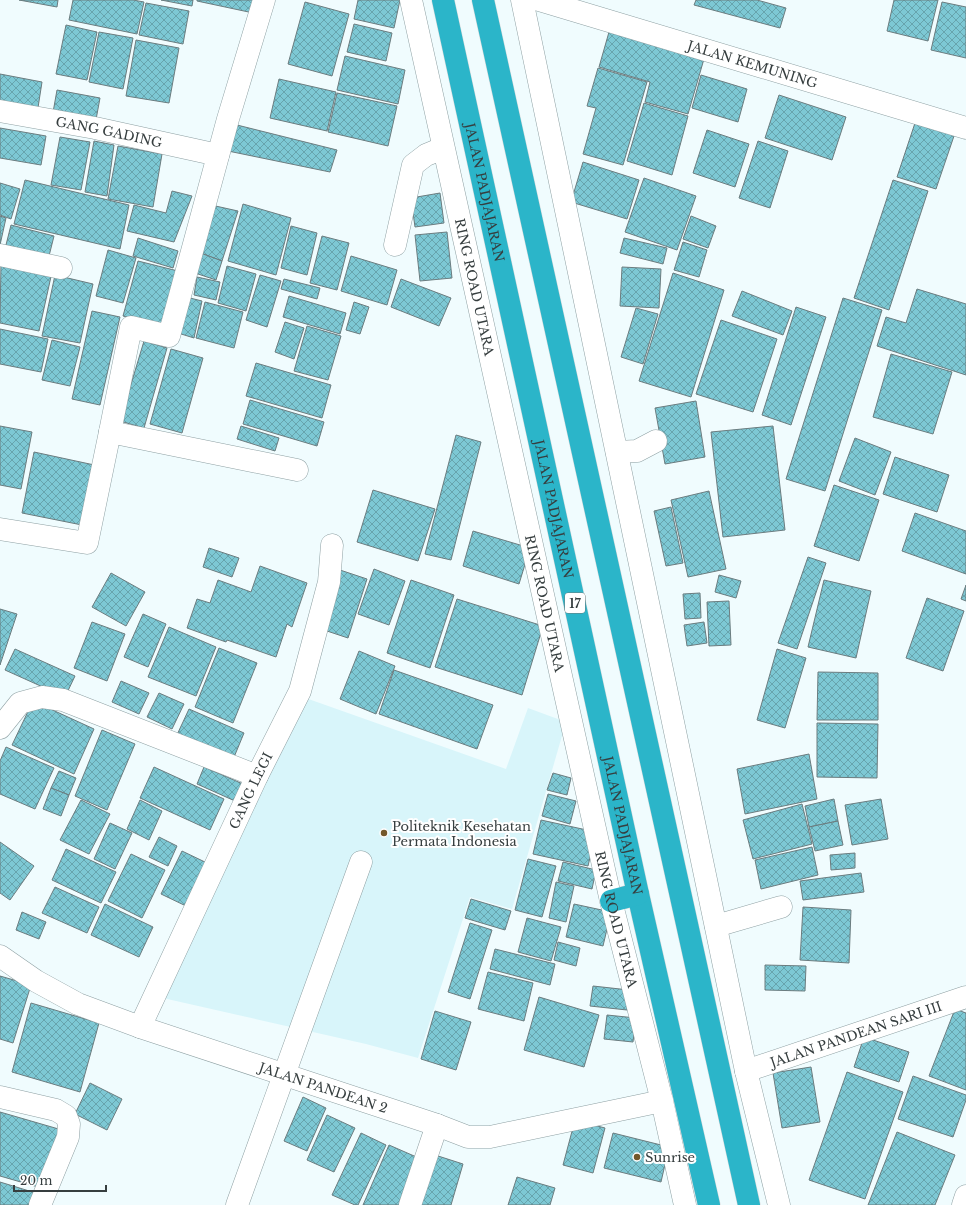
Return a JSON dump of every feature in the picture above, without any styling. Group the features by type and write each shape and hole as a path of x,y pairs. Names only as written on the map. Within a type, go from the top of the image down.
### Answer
{"highway":[{"name":"JALAN PADJAJARAN","path":"443,0 638,894 709,1205"},
{"path":"483,0 750,1205"},
{"path":"611,901 638,894"}],"street":[{"path":"0,529 88,543 131,327 169,336 218,155 264,0"},
{"name":"RING ROAD UTARA","path":"411,0 611,901 662,1101 686,1205"},
{"path":"522,0 746,1071 779,1205"},
{"name":"JALAN KEMUNING","path":"539,0 966,128"},
{"name":"GANG GADING","path":"0,111 95,128 218,155"},
{"path":"395,245 413,166 426,155 443,148"},
{"path":"0,255 61,268"},
{"path":"110,432 298,470"},
{"path":"617,452 638,451 656,441"},
{"name":"GANG LEGI","path":"140,1027 257,776 300,691 329,582 332,545"},
{"path":"0,728 20,703 42,697 63,700 257,776"},
{"path":"237,1205 362,862"},
{"path":"716,926 781,907"},
{"name":"JALAN PANDEAN 2","path":"0,956 36,981 78,1004 140,1027 286,1074 468,1137 490,1137 662,1101"},
{"name":"JALAN PANDEAN SARI III","path":"746,1071 966,996"},
{"path":"0,1097 56,1110 66,1116 69,1124 68,1137 40,1205"},
{"path":"410,1205 437,1125"},
{"path":"963,1205 966,1196"}],"shaded area":[{"name":"Politeknik Kesehatan Permata Indonesia","path":"300,696 506,769 528,708 566,722 512,909 470,897 418,1058 366,1044 154,996"}],"building":[{"path":"19,0 58,0 57,7"},
{"path":"73,0 133,0 144,2 137,34 69,20"},
{"path":"161,0 193,0 192,6"},
{"path":"197,0 261,0 258,14"},
{"path":"358,0 400,0 394,28 354,19"},
{"path":"696,0 757,0 786,8 780,28 694,5"},
{"path":"894,0 938,0 928,41 887,31"},
{"path":"305,2 349,14 332,76 288,64"},
{"path":"942,2 966,7 966,58 931,50"},
{"path":"146,3 189,11 183,44 139,35"},
{"path":"354,24 392,33 386,61 347,52"},
{"path":"66,25 97,32 87,80 56,74"},
{"path":"611,25 706,52 688,114 645,102 650,82 599,67"},
{"path":"99,32 133,38 123,89 89,82"},
{"path":"136,40 179,48 169,103 126,96"},
{"path":"345,56 405,70 398,104 337,90"},
{"path":"598,68 647,82 623,165 583,154 596,108 587,106"},
{"path":"0,74 42,82 37,114 0,108"},
{"path":"701,75 747,89 738,122 692,108"},
{"path":"279,79 336,92 327,131 270,118"},
{"path":"57,90 100,98 95,125 52,118"},
{"path":"337,93 397,106 388,146 328,132"},
{"path":"779,95 846,117 832,160 765,138"},
{"path":"644,103 688,116 672,175 627,161"},
{"path":"916,120 955,133 936,189 897,177"},
{"path":"237,125 337,150 330,172 228,151"},
{"path":"0,128 46,136 41,165 0,158"},
{"path":"707,130 749,144 735,187 693,173"},
{"path":"60,137 90,142 81,190 51,185"},
{"path":"94,141 114,145 107,196 85,192"},
{"path":"758,141 788,151 770,208 739,198"},
{"path":"118,146 162,154 153,207 108,199"},
{"path":"583,162 639,180 627,219 571,202"},
{"path":"644,178 696,196 677,250 625,232"},
{"path":"25,180 129,205 120,249 14,224"},
{"path":"893,180 928,191 889,310 854,298"},
{"path":"0,183 20,189 11,219 0,215"},
{"path":"172,191 192,196 174,242 127,231 134,205 166,213"},
{"path":"440,193 444,223 415,227 411,198"},
{"path":"243,204 291,218 276,275 228,261"},
{"path":"211,205 238,211 222,261 198,252"},
{"path":"0,216 6,218 0,245"},
{"path":"691,216 716,226 708,248 683,239"},
{"path":"11,225 54,236 47,264 4,253"},
{"path":"291,226 317,233 307,275 281,268"},
{"path":"447,232 452,278 420,281 415,235"},
{"path":"322,236 349,243 337,290 310,283"},
{"path":"138,238 178,251 173,268 133,256"},
{"path":"624,238 667,248 663,264 620,253"},
{"path":"683,242 707,250 699,277 674,270"},
{"path":"108,250 136,258 123,303 96,296"},
{"path":"198,252 222,261 216,280 192,272"},
{"path":"351,256 397,270 387,305 341,291"},
{"path":"1,261 52,272 39,331 0,323"},
{"path":"138,261 178,271 163,327 123,316"},
{"path":"227,266 256,274 246,311 218,303"},
{"path":"622,267 661,269 659,308 620,306"},
{"path":"673,273 724,290 691,397 639,381"},
{"path":"55,275 93,284 80,343 42,336"},
{"path":"260,275 281,281 267,327 246,320"},
{"path":"197,277 220,282 216,300 194,295"},
{"path":"284,279 320,288 317,299 281,289"},
{"path":"401,279 451,298 439,326 391,307"},
{"path":"917,289 966,304 966,375 877,346 886,317 906,323"},
{"path":"742,291 792,311 783,335 732,316"},
{"path":"289,296 346,313 340,334 283,317"},
{"path":"190,298 202,301 194,338 178,333"},
{"path":"843,298 882,310 825,491 786,479"},
{"path":"205,302 243,312 234,348 196,338"},
{"path":"354,302 369,307 360,334 346,330"},
{"path":"796,307 826,317 791,425 762,415"},
{"path":"636,308 658,314 643,364 621,357"},
{"path":"92,311 120,317 100,405 72,399"},
{"path":"721,320 777,339 753,412 696,394"},
{"path":"285,322 304,328 294,359 275,352"},
{"path":"307,326 341,336 328,380 294,371"},
{"path":"0,329 48,339 41,372 0,364"},
{"path":"52,340 80,347 70,386 42,380"},
{"path":"144,341 167,348 144,428 120,421"},
{"path":"171,349 203,358 182,433 150,424"},
{"path":"891,354 952,372 933,434 873,417"},
{"path":"256,363 331,385 322,418 246,396"},
{"path":"250,400 324,422 317,446 243,424"},
{"path":"696,401 705,457 665,464 655,408"},
{"path":"0,426 32,432 21,489 0,485"},
{"path":"241,426 279,438 275,451 237,439"},
{"path":"773,426 785,530 723,537 711,432"},
{"path":"456,435 481,442 451,560 425,554"},
{"path":"855,438 891,452 875,495 839,481"},
{"path":"34,452 99,466 87,526 22,513"},
{"path":"895,457 949,475 937,512 883,494"},
{"path":"834,485 879,500 859,561 814,546"},
{"path":"373,490 435,509 418,561 357,542"},
{"path":"709,491 726,569 688,577 671,500"},
{"path":"671,507 683,563 666,566 654,511"},
{"path":"915,513 966,531 966,574 902,551"},
{"path":"473,531 530,548 519,584 463,566"},
{"path":"209,548 239,558 232,577 203,567"},
{"path":"808,557 826,563 797,649 778,643"},
{"path":"260,566 307,583 292,627 287,624 276,657 227,640 226,642 187,628 197,599 210,603 218,580 251,592"},
{"path":"337,569 367,579 348,638 318,628"},
{"path":"374,569 405,581 389,625 358,614"},
{"path":"111,573 145,592 126,626 92,607"},
{"path":"719,575 741,581 736,598 715,592"},
{"path":"411,580 454,595 430,668 387,653"},
{"path":"824,580 871,591 856,658 808,647"},
{"path":"966,585 966,601 961,599"},
{"path":"700,593 701,618 685,619 683,594"},
{"path":"927,598 964,611 943,671 906,658"},
{"path":"457,599 543,626 522,695 435,667"},
{"path":"729,601 731,645 709,646 707,602"},
{"path":"0,609 17,614 0,665"},
{"path":"143,614 166,624 148,667 124,657"},
{"path":"92,622 125,634 107,681 74,668"},
{"path":"704,622 707,643 687,646 684,625"},
{"path":"169,627 216,647 196,696 148,677"},
{"path":"219,648 257,663 233,723 195,707"},
{"path":"15,649 75,676 65,697 5,670"},
{"path":"777,649 806,658 785,728 757,720"},
{"path":"359,651 395,666 376,714 340,699"},
{"path":"394,670 493,705 477,749 379,714"},
{"path":"818,672 878,673 878,720 817,720"},
{"path":"121,681 149,693 139,714 112,702"},
{"path":"159,693 184,704 172,729 147,717"},
{"path":"33,701 94,729 74,774 12,745"},
{"path":"189,709 244,733 232,762 176,737"},
{"path":"817,723 878,724 877,778 817,777"},
{"path":"102,730 135,744 107,810 75,796"},
{"path":"6,747 54,768 35,809 0,794 0,761"},
{"path":"809,754 817,799 745,814 737,769"},
{"path":"154,767 224,799 210,830 140,798"},
{"path":"204,767 243,784 235,801 197,784"},
{"path":"59,771 76,778 69,795 51,788"},
{"path":"553,773 571,778 567,795 547,790"},
{"path":"51,788 69,795 61,816 43,809"},
{"path":"548,794 576,801 570,824 542,816"},
{"path":"834,799 838,821 809,827 805,806"},
{"path":"881,799 888,839 852,845 845,805"},
{"path":"81,800 110,814 89,854 60,840"},
{"path":"140,800 162,811 149,840 127,829"},
{"path":"802,804 812,844 753,859 743,820"},
{"path":"541,820 596,832 588,866 533,854"},
{"path":"838,821 843,845 815,851 809,827"},
{"path":"110,823 132,833 115,869 94,859"},
{"path":"159,837 177,846 168,866 149,857"},
{"path":"0,842 34,866 10,900 0,893"},
{"path":"812,847 818,875 761,889 755,860"},
{"path":"66,849 116,872 101,903 52,880"},
{"path":"182,851 207,863 186,906 161,894"},
{"path":"855,853 855,868 831,870 830,855"},
{"path":"131,854 165,870 142,918 108,901"},
{"path":"528,859 556,866 542,917 515,910"},
{"path":"563,862 596,870 592,889 558,881"},
{"path":"861,873 864,892 803,900 800,881"},
{"path":"556,882 574,886 566,922 549,918"},
{"path":"55,887 99,907 87,933 42,913"},
{"path":"471,899 511,911 505,930 465,918"},
{"path":"105,904 153,927 139,957 91,935"},
{"path":"574,904 611,912 603,946 566,937"},
{"path":"803,907 851,910 849,963 800,960"},
{"path":"22,912 46,922 39,939 16,930"},
{"path":"527,918 561,927 551,961 518,952"},
{"path":"470,923 492,930 470,999 448,992"},
{"path":"558,942 580,948 576,966 554,960"},
{"path":"495,949 555,964 550,985 490,969"},
{"path":"765,965 806,966 805,991 765,990"},
{"path":"488,972 533,983 524,1021 478,1009"},
{"path":"0,976 31,985 13,1043 0,1039"},
{"path":"593,986 629,990 627,1010 590,1006"},
{"path":"539,997 599,1015 584,1067 524,1050"},
{"path":"31,1003 99,1023 80,1092 12,1072"},
{"path":"955,1009 966,1013 966,1090 929,1076"},
{"path":"435,1011 471,1022 456,1070 421,1059"},
{"path":"607,1015 636,1018 633,1042 604,1039"},
{"path":"864,1037 909,1052 899,1082 854,1067"},
{"path":"811,1067 820,1122 782,1128 773,1073"},
{"path":"847,1072 903,1092 865,1199 809,1180"},
{"path":"913,1076 966,1095 966,1100 953,1137 898,1119"},
{"path":"90,1083 122,1099 107,1130 75,1114"},
{"path":"303,1097 326,1108 307,1151 284,1141"},
{"path":"0,1112 62,1130 45,1189 0,1176"},
{"path":"327,1115 355,1128 334,1172 307,1160"},
{"path":"575,1120 605,1128 593,1173 563,1165"},
{"path":"897,1132 955,1155 935,1205 868,1205"},
{"path":"361,1133 386,1145 358,1205 355,1205 332,1195"},
{"path":"613,1133 669,1147 661,1182 604,1168"},
{"path":"389,1145 421,1159 400,1205 363,1205"},
{"path":"435,1155 463,1164 451,1205 420,1205"},
{"path":"517,1177 555,1188 550,1205 508,1205"},
{"path":"0,1182 39,1194 36,1205 0,1205"}],"place":[{"name":"Politeknik Kesehatan Permata Indonesia","path":"384,833"},
{"name":"Sunrise","path":"637,1157"}]}
